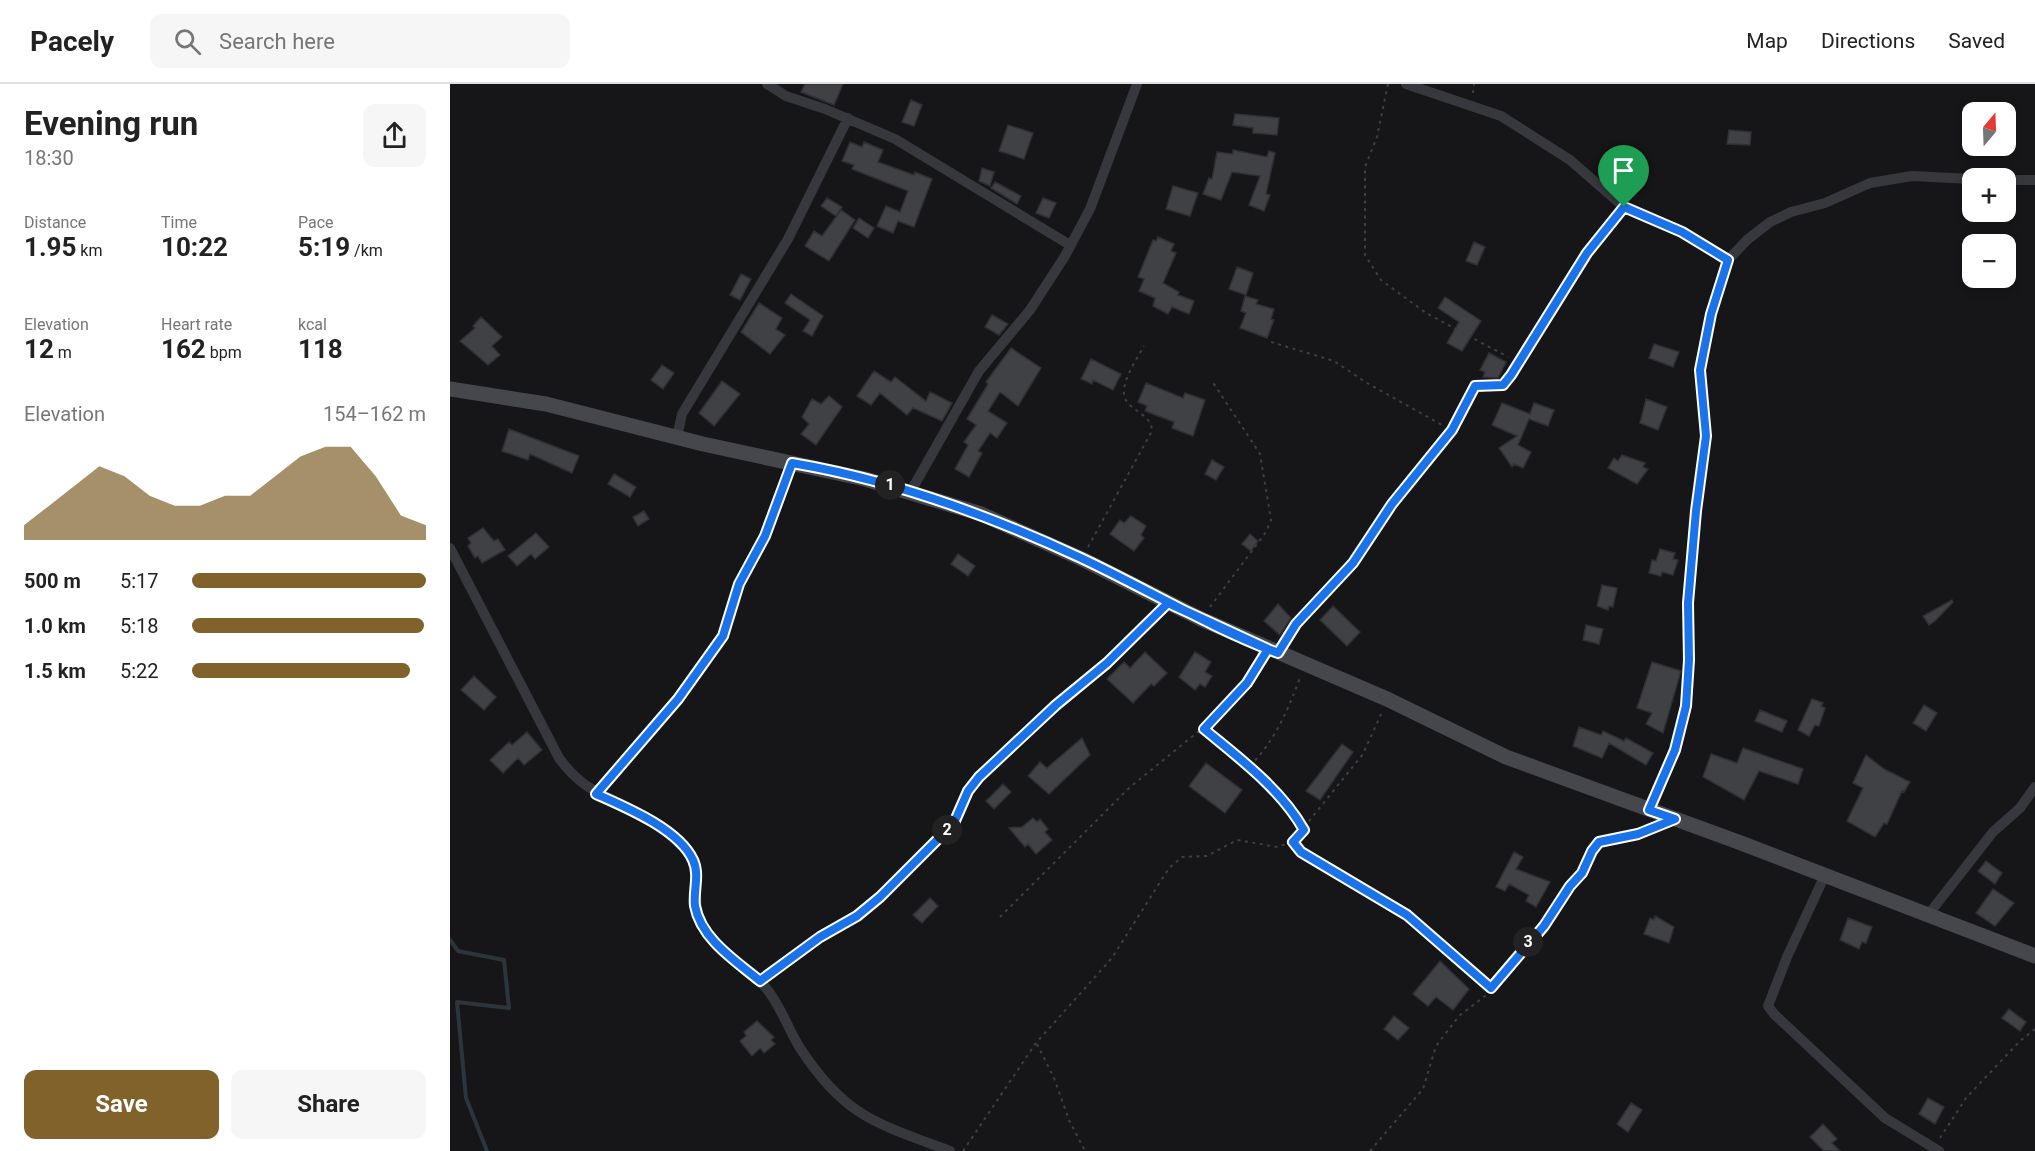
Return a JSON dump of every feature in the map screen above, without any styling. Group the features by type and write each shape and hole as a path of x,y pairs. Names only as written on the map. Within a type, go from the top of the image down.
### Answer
{"street":[{"path":"767,84 786,96 848,118 895,139 1070,245"},
{"path":"911,491 979,371 1030,310 1090,209 1137,84"},
{"path":"1406,84 1501,116 1570,160 1624,207 1682,232 1728,260"},
{"path":"677,437 682,414 788,239 848,118"},
{"path":"1649,810 1675,750 1686,706 1689,660 1688,603 1696,511 1706,436 1700,370 1711,314 1728,260 1747,240 1770,222 1791,212 1825,203 1870,183 1912,176 1962,178"},
{"path":"2016,180 2035,180"},
{"path":"1273,651 1353,563 1392,504 1452,430 1475,386 1503,385 1587,253 1624,207"},
{"path":"450,389 546,404 911,491 981,514 1082,559 1201,619 1304,666 1387,699 1506,757 1825,875 2035,956"},
{"path":"450,548 559,758 580,782 596,794 644,815 684,848 693,859 696,871 695,900 702,927 726,953 760,981 774,998 787,1028 827,1086 842,1100 874,1122 950,1151"},
{"path":"760,981 820,937 857,916 880,897 954,823 968,791 979,777 1056,705 1107,663 1168,603"},
{"path":"1928,915 1987,840 2020,808 2035,787"},
{"path":"1825,875 1787,957 1768,1005 1774,1014 1885,1118 1936,1149"}],"path":[{"path":"1388,84 1377,137 1365,167 1365,255 1381,280 1426,313 1519,363"},
{"path":"1271,342 1334,361 1367,383 1452,430"},
{"path":"1082,559 1152,431 1149,420 1125,400 1123,393 1144,346"},
{"path":"1201,619 1266,532 1271,520 1260,454 1212,381"},
{"path":"596,794 678,699 723,636 739,584 765,536 792,463"},
{"path":"1000,917 1137,780 1204,729 1273,651"},
{"path":"1250,766 1272,740 1284,720 1304,666"},
{"path":"963,1151 1036,1043 1112,958 1161,877 1176,861 1188,855 1207,856 1237,840 1278,847 1293,842 1363,754 1387,699"},
{"path":"1204,729 1250,766 1292,812 1304,830"},
{"path":"1370,1151 1423,1089 1436,1046 1459,1016 1491,988 1544,926 1570,886 1582,873 1592,851 1599,842 1638,834 1675,819"},
{"path":"1293,842 1301,852 1320,865 1412,918 1491,988"},
{"path":"1936,1149 1966,1098 2019,1041 2035,1029"},
{"path":"1036,1043 1054,1078 1069,1120 1085,1151"}],"building":[{"path":"805,84 843,84 834,105 801,92"},
{"path":"911,100 922,105 914,126 902,122"},
{"path":"1235,114 1279,118 1277,135 1253,133 1253,128 1233,125"},
{"path":"1008,125 1033,133 1024,159 999,151"},
{"path":"1729,130 1751,132 1750,145 1727,144"},
{"path":"850,142 862,147 864,142 883,150 878,162 932,179 914,227 898,221 893,233 877,226 886,206 900,212 908,191 852,169 854,165 842,161"},
{"path":"1233,150 1267,157 1269,151 1275,153 1266,194 1270,195 1264,211 1249,205 1260,176 1232,172 1221,200 1203,194 1209,178 1212,179 1217,152 1233,154"},
{"path":"982,168 994,172 990,186 979,181"},
{"path":"995,182 1021,196 1017,204 991,188"},
{"path":"1173,186 1198,193 1190,216 1166,209"},
{"path":"827,198 842,207 836,216 821,206"},
{"path":"1043,198 1056,203 1049,218 1036,213"},
{"path":"841,210 855,220 829,261 805,246 814,231 822,236"},
{"path":"859,218 874,228 868,238 853,228"},
{"path":"1158,237 1174,244 1171,251 1176,253 1163,283 1179,292 1178,295 1194,301 1189,314 1172,307 1168,314 1153,306 1155,298 1139,291 1144,279 1138,277 1153,240 1156,241"},
{"path":"1474,242 1485,247 1477,265 1466,261"},
{"path":"1237,267 1253,273 1246,295 1229,289"},
{"path":"741,274 751,279 740,300 730,295"},
{"path":"791,294 823,316 812,336 803,331 810,320 785,303"},
{"path":"1245,296 1258,300 1256,304 1274,309 1271,319 1274,320 1267,338 1240,328 1246,313 1241,311"},
{"path":"1445,297 1481,321 1462,351 1447,343 1459,322 1438,308"},
{"path":"759,303 782,318 776,329 785,335 770,354 741,332"},
{"path":"992,315 1008,324 999,335 985,327"},
{"path":"481,317 502,337 492,346 500,355 488,365 460,341 475,328 473,326"},
{"path":"1654,344 1679,352 1673,367 1649,358"},
{"path":"1011,348 1041,368 1018,406 1000,392 988,411 1007,423 997,438 990,433 978,451 982,453 969,477 955,469 968,445 964,442 976,425 967,419 988,384 986,382"},
{"path":"1489,353 1506,362 1498,378 1483,377 1485,372 1480,370"},
{"path":"1091,359 1121,374 1113,390 1093,380 1092,384 1081,379"},
{"path":"662,365 674,373 663,389 651,380"},
{"path":"874,371 891,382 895,377 926,401 930,392 952,403 942,421 913,408 907,415 880,393 871,405 857,396"},
{"path":"722,381 740,394 714,426 699,413"},
{"path":"1146,383 1183,398 1185,393 1205,400 1193,436 1172,428 1174,422 1145,411 1147,406 1138,402"},
{"path":"829,396 842,407 816,445 801,434 809,424 802,417 812,399 821,404"},
{"path":"1646,399 1667,407 1658,430 1640,423"},
{"path":"1502,403 1530,414 1534,403 1554,410 1548,426 1529,419 1518,445 1531,452 1523,468 1514,464 1512,467 1499,448 1517,436 1492,425"},
{"path":"509,429 579,456 572,473 530,454 528,460 502,451"},
{"path":"1622,455 1645,463 1643,467 1648,469 1637,484 1608,468 1614,458 1618,461"},
{"path":"1212,460 1224,467 1216,480 1205,474"},
{"path":"614,474 636,487 630,497 608,484"},
{"path":"644,511 649,519 638,526 633,517"},
{"path":"1131,516 1146,526 1141,535 1144,538 1134,551 1110,534 1120,520 1124,523"},
{"path":"483,528 494,541 498,539 505,550 482,563 478,556 475,558 468,546 471,543 468,538"},
{"path":"536,533 549,547 535,559 531,554 517,566 508,556"},
{"path":"1250,534 1258,541 1251,551 1242,544"},
{"path":"1660,549 1675,553 1673,559 1678,560 1673,575 1662,572 1661,576 1649,573 1652,560 1656,561"},
{"path":"958,554 975,566 968,576 951,564"},
{"path":"1602,585 1617,588 1613,607 1609,606 1608,610 1597,606"},
{"path":"1952,600 1953,602 1929,625 1923,616"},
{"path":"1278,604 1291,618 1280,635 1264,621"},
{"path":"1333,606 1360,632 1347,646 1320,620"},
{"path":"1586,625 1603,629 1599,644 1583,640"},
{"path":"1145,652 1167,673 1154,686 1151,684 1133,703 1107,679 1124,662 1130,668"},
{"path":"1195,652 1211,662 1205,672 1212,676 1205,687 1200,684 1195,690 1179,677"},
{"path":"1652,662 1681,671 1663,733 1646,724 1652,713 1637,708"},
{"path":"474,676 496,697 484,710 461,690"},
{"path":"1812,699 1823,703 1821,706 1825,708 1819,726 1815,725 1809,736 1798,730"},
{"path":"1924,705 1937,713 1926,731 1913,723"},
{"path":"1760,710 1787,721 1782,732 1755,721"},
{"path":"1579,727 1601,735 1603,731 1624,741 1626,738 1653,753 1646,765 1609,743 1602,758 1573,746"},
{"path":"527,732 542,750 524,765 518,758 503,773 490,760 509,742 512,745"},
{"path":"1082,738 1090,755 1049,794 1028,776 1040,762 1047,768"},
{"path":"1342,744 1353,752 1320,800 1306,791"},
{"path":"1743,748 1803,769 1798,784 1759,771 1744,800 1703,777 1711,754 1737,763"},
{"path":"1866,755 1884,769 1910,782 1904,792 1902,791 1887,824 1884,823 1875,837 1847,821 1863,788 1853,783"},
{"path":"1206,763 1242,790 1225,813 1189,786"},
{"path":"1003,784 1011,792 994,809 986,801"},
{"path":"1033,818 1037,822 1040,819 1048,829 1045,832 1052,840 1036,854 1028,844 1025,847 1009,828 1022,827"},
{"path":"1514,852 1523,857 1516,869 1550,882 1536,907 1526,901 1529,895 1509,884 1505,891 1496,887"},
{"path":"1986,861 2002,873 1995,884 1978,871"},
{"path":"1993,889 2014,903 1995,926 1976,913"},
{"path":"930,898 938,906 922,923 913,915"},
{"path":"1655,916 1674,927 1669,943 1644,934 1650,918 1654,920"},
{"path":"1848,918 1872,927 1866,943 1862,942 1859,949 1840,940"},
{"path":"1440,961 1469,989 1453,1010 1436,997 1428,1006 1413,994"},
{"path":"2009,1009 2026,1022 2020,1031 2002,1018"},
{"path":"1394,1016 1409,1028 1398,1040 1384,1029"},
{"path":"757,1021 774,1037 771,1040 775,1044 764,1053 760,1048 752,1056 740,1041 746,1036 744,1032"},
{"path":"1928,1098 1944,1107 1935,1124 1919,1114"},
{"path":"1631,1103 1642,1110 1628,1132 1617,1124"},
{"path":"1823,1124 1837,1139 1832,1143 1840,1151 1824,1151 1810,1137"}],"waterway":[{"path":"450,940 458,951 504,960 509,1008 457,1002 466,1098 487,1151"}],"route":[{"path":"1624,207 1587,253 1511,375 1503,385 1475,386 1452,430 1392,504 1353,563 1296,624 1278,653 1201,619 1082,559 981,514 911,491 792,463 765,536 735,593 723,636 699,666 678,699 596,794 644,815 684,848 693,859 696,871 695,900 702,927 726,953 760,981 820,937 857,916 880,897 954,823 973,783 1056,705 1107,663 1168,603 1201,619 1268,649 1247,683 1204,729 1250,766 1292,812 1304,830 1293,842 1301,852 1334,874 1395,906 1412,918 1480,981 1491,988 1544,926 1570,886 1582,873 1592,851 1599,842 1638,834 1675,819 1649,810 1675,750 1683,726 1686,706 1689,660 1688,603 1696,511 1706,436 1700,370 1711,314 1728,260 1682,232 1624,207"}]}
